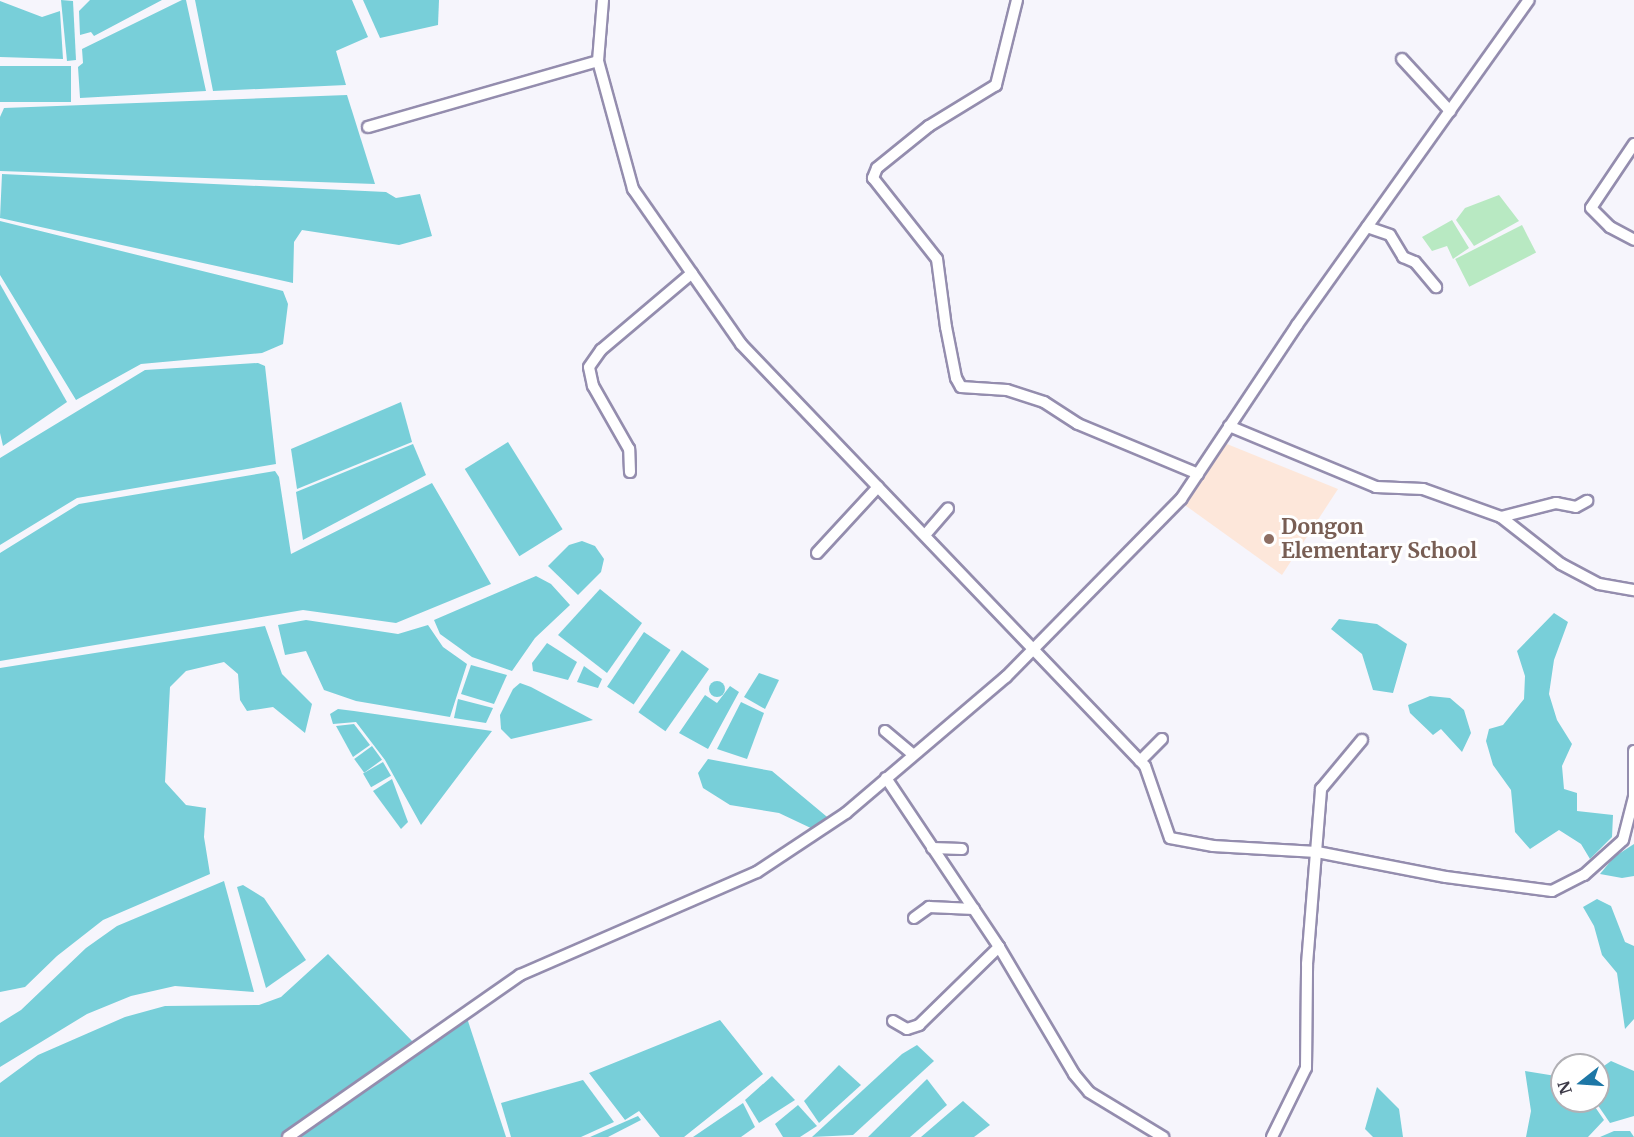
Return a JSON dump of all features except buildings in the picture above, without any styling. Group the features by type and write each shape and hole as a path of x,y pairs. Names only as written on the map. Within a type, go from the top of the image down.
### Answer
{"street":[{"path":"603,0 598,61 633,189 741,344 1140,761 1150,776 1170,838 1213,846 1317,852 1446,877 1552,891 1584,875 1623,840 1634,797 1634,750"},
{"path":"1017,0 996,85 929,126 877,168 873,178 937,259 948,338 961,387 1007,390 1044,402 1078,424 1198,474"},
{"path":"288,1137 520,975 757,872 846,813 912,754 1006,677 1032,647 1181,499 1367,227 1529,0"},
{"path":"1402,59 1450,111"},
{"path":"368,127 598,61"},
{"path":"1634,144 1591,208 1610,227 1634,240"},
{"path":"1367,227 1395,240 1403,257 1415,262 1436,287"},
{"path":"630,472 629,449 593,386 589,367 601,350 693,273"},
{"path":"1229,426 1376,487 1423,489 1501,517 1561,564 1599,584 1634,590"},
{"path":"817,553 878,487"},
{"path":"1501,517 1556,503 1576,507 1587,501"},
{"path":"925,535 948,509"},
{"path":"885,731 912,754"},
{"path":"1140,761 1162,739"},
{"path":"1272,1137 1306,1068 1307,964 1322,787 1362,740"},
{"path":"886,778 999,947 1079,1080 1089,1092 1162,1137"},
{"path":"932,848 962,849"},
{"path":"914,918 929,907 974,909"},
{"path":"892,1021 907,1029 919,1025 999,947"}],"shaded area":[{"name":"Dongon Elementary School","path":"1222,442 1338,489 1282,575 1182,503"}],"green space":[{"path":"1499,195 1519,221 1474,246 1456,220 1465,208"},
{"path":"1452,220 1469,248 1453,259 1447,246 1432,251 1422,237"},
{"path":"1522,225 1536,253 1469,287 1455,259"}],"water":[{"path":"61,0 73,1 76,60 67,61"},
{"path":"90,0 162,0 94,36 91,32 80,35 79,11"},
{"path":"186,0 206,91 80,98 78,67 83,63 82,49"},
{"path":"195,0 352,0 368,37 336,51 346,85 213,91"},
{"path":"363,0 439,0 438,25 380,38"},
{"path":"0,1 42,17 60,11 63,59 0,57"},
{"path":"0,66 71,66 71,102 0,102"},
{"path":"347,95 375,184 0,171 0,117 4,108"},
{"path":"2,174 386,192 396,198 420,194 432,236 399,245 302,230 294,242 293,283 0,218"},
{"path":"0,221 283,291 288,304 283,344 262,353 141,364 76,400 0,275"},
{"path":"0,284 67,402 3,446 0,433"},
{"path":"258,363 265,366 276,464 77,498 0,545 0,458 145,370"},
{"path":"401,402 412,442 297,489 291,449"},
{"path":"508,442 563,529 519,556 465,469"},
{"path":"413,444 426,475 303,540 296,492"},
{"path":"275,471 279,477 291,554 432,483 491,584 396,623 303,610 0,661 0,553 79,504"},
{"path":"582,541 595,546 604,559 601,572 578,595 548,566 569,545"},
{"path":"536,576 551,584 570,605 535,638 512,671 472,657 440,634 434,620"},
{"path":"600,589 642,623 607,673 558,635"},
{"path":"1554,613 1568,622 1554,660 1549,694 1557,720 1572,744 1562,766 1564,789 1577,793 1577,811 1613,815 1612,837 1590,859 1581,844 1559,830 1530,849 1515,832 1511,790 1493,765 1486,741 1489,729 1503,725 1524,699 1525,676 1517,651"},
{"path":"1339,619 1377,624 1407,644 1393,693 1373,690 1362,654 1331,629"},
{"path":"306,620 398,634 428,625 443,647 467,664 450,717 356,701 324,690 306,651 285,655 278,625"},
{"path":"265,626 282,674 312,704 305,733 273,707 247,711 240,700 238,674 224,662 186,671 170,687 165,782 186,805 206,808 204,837 210,874 103,920 57,956 25,987 0,992 0,668"},
{"path":"644,632 671,650 634,705 607,687"},
{"path":"547,643 577,662 568,680 533,671 532,663"},
{"path":"682,650 709,669 665,731 638,712"},
{"path":"471,665 507,675 494,704 461,694"},
{"path":"584,666 602,679 598,688 577,682"},
{"path":"759,673 779,680 765,709 744,697"},
{"path":"717,681 723,683 725,689 723,695 717,697 711,695 709,689 711,683"},
{"path":"520,683 593,720 511,739 501,729 500,715 513,689"},
{"path":"730,686 739,692 708,749 679,733 705,695 717,703"},
{"path":"1430,696 1450,698 1464,710 1471,733 1462,752 1441,729 1433,735 1410,713 1408,705"},
{"path":"458,699 493,708 486,723 454,718"},
{"path":"741,702 764,713 747,759 717,749"},
{"path":"338,709 492,731 421,825 385,760 356,722 333,724 330,714"},
{"path":"354,724 370,745 353,757 336,726"},
{"path":"372,746 382,760 364,773 354,759"},
{"path":"708,759 772,771 832,821 815,830 779,813 730,805 703,788 698,773"},
{"path":"383,762 391,776 371,787 363,774"},
{"path":"392,779 408,822 401,829 373,791"},
{"path":"1634,844 1634,876 1622,878 1600,874 1614,857"},
{"path":"224,881 254,992 175,986 131,996 87,1014 0,1067 0,1023 21,1010 86,948 117,926"},
{"path":"243,885 264,898 306,960 266,988 237,887"},
{"path":"1597,899 1611,906 1625,942 1634,946 1634,1019 1625,1029 1617,973 1602,955 1594,926 1583,907"},
{"path":"328,954 413,1042 286,1137 0,1137 0,1083 38,1055 125,1017 165,1006 259,1005 281,997"},
{"path":"467,1018 506,1137 295,1137"},
{"path":"720,1020 763,1074 684,1137 660,1137 639,1111 625,1120 589,1073"},
{"path":"917,1045 934,1061 853,1135 812,1137 902,1054"},
{"path":"1610,1062 1634,1071 1634,1116 1610,1123 1603,1113 1610,1113"},
{"path":"839,1065 861,1085 819,1123 804,1101"},
{"path":"1525,1071 1550,1075 1550,1113 1599,1113 1604,1120 1588,1137 1526,1137 1531,1111"},
{"path":"772,1076 795,1100 759,1123 745,1100"},
{"path":"927,1079 947,1105 910,1137 868,1137"},
{"path":"583,1080 614,1122 581,1137 511,1137 501,1103"},
{"path":"1377,1087 1399,1109 1403,1137 1373,1137 1365,1129"},
{"path":"963,1101 990,1125 974,1137 921,1137"},
{"path":"743,1103 755,1127 741,1137 693,1137"},
{"path":"798,1105 817,1126 800,1137 783,1137 775,1124"},
{"path":"638,1116 641,1120 608,1137 590,1137"},
{"path":"1614,1131 1630,1131 1634,1137 1600,1137"}],"place":[{"name":"Dongon Elementary School","path":"1269,539"}]}
